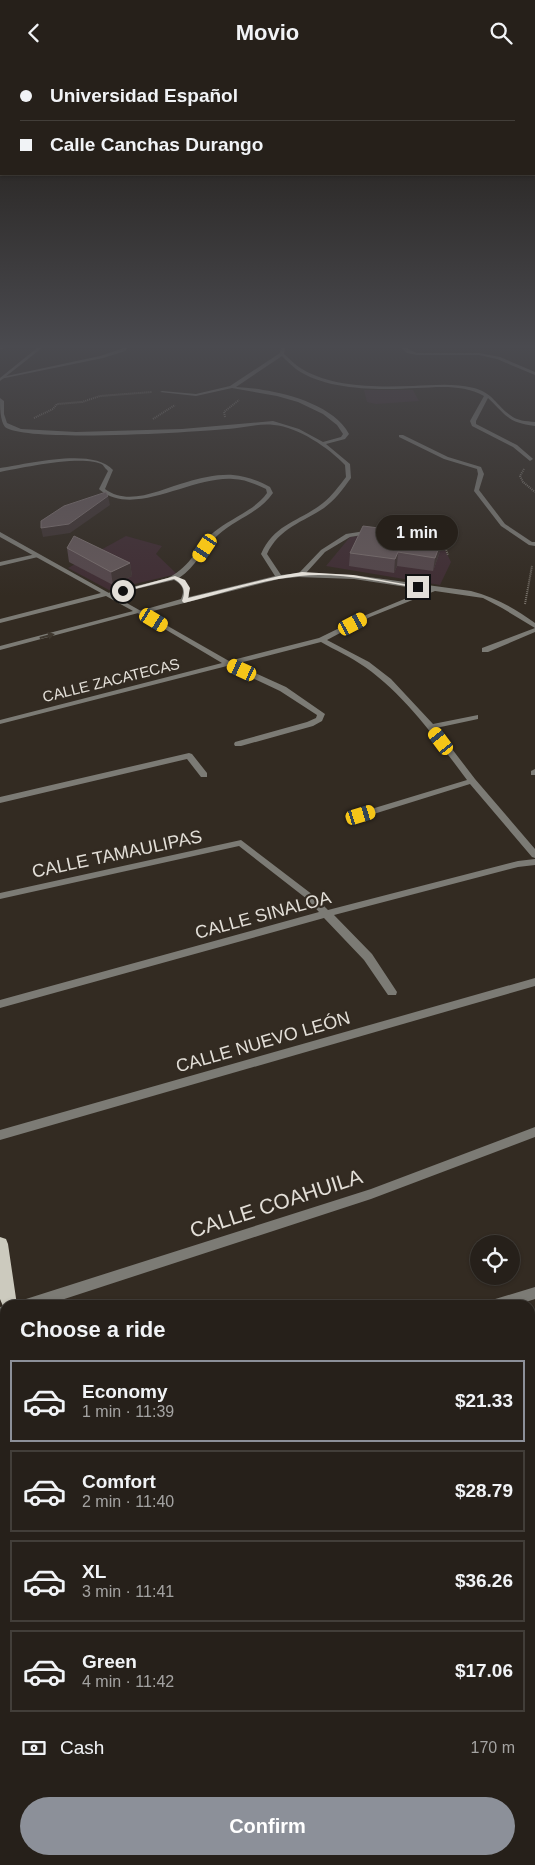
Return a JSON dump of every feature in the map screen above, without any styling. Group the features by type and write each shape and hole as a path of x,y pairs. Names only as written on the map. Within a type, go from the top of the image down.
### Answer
{"main road":[{"path":"0,1244 8,1300"}],"street":[{"path":"10,428 38,432 139,433 230,428"},
{"path":"279,577 264,554 267,546 290,523 323,506 335,496 349,477 350,471 344,459 321,443 289,428"},
{"path":"321,443 343,438 346,434 343,428"},
{"path":"480,428 515,446 530,459"},
{"path":"401,436 446,459 479,468 480,474 476,490 480,496 503,525 533,544"},
{"path":"0,470 64,461 96,460 105,463 111,471 102,489 114,497 124,499 142,498 189,484 233,477 255,482 268,488 270,493 267,500 236,518 214,535 196,561 177,577 0,621"},
{"path":"302,574 319,555 343,537 429,523"},
{"path":"0,534 36,556 139,611 228,664 283,689 321,714 319,719 310,724 238,744"},
{"path":"0,564 36,556"},
{"path":"0,648 139,611 279,577 302,574 353,577 485,597 522,617 535,628 518,638 485,650"},
{"path":"177,577 183,581 187,588 188,594 184,601"},
{"path":"322,640 368,615 434,589"},
{"path":"322,640 373,669 388,681 431,727 472,781 535,855"},
{"name":"CALLE ZACATECAS","path":"0,722 322,640"},
{"path":"431,727 474,717"},
{"path":"0,800 189,756 204,775"},
{"path":"361,815 472,781"},
{"name":"CALLE TAMAULIPAS","path":"0,896 241,843 310,897 326,914"},
{"name":"CALLE SINALOA","path":"0,1004 326,914 518,864 535,862"},
{"path":"326,914 368,957 392,992"},
{"name":"CALLE NUEVO LEÓN","path":"0,1135 535,982"},
{"name":"CALLE COAHUILA","path":"42,1300 371,1194 535,1132"},
{"path":"512,1300 535,1293"}],"path":[{"path":"139,433 142,428"},
{"path":"530,459 520,476 523,482 535,492"},
{"path":"429,523 441,537 448,555"},
{"path":"522,617 532,566"}],"shaded area":[{"path":"427,527 442,544 451,562 440,585 326,566 350,537"},
{"path":"126,536 162,546 156,554 177,574 109,590 68,568"}],"building":[{"path":"106,492 108,496 69,524 41,528 41,521 64,506"},
{"path":"363,526 443,536 435,558 398,552 395,559 350,553"},
{"path":"74,536 130,563 111,572 67,548"}],"route":[{"path":"123,591 175,578 183,581 187,588 188,594 184,601 279,577 302,574 353,577 418,587"}]}
